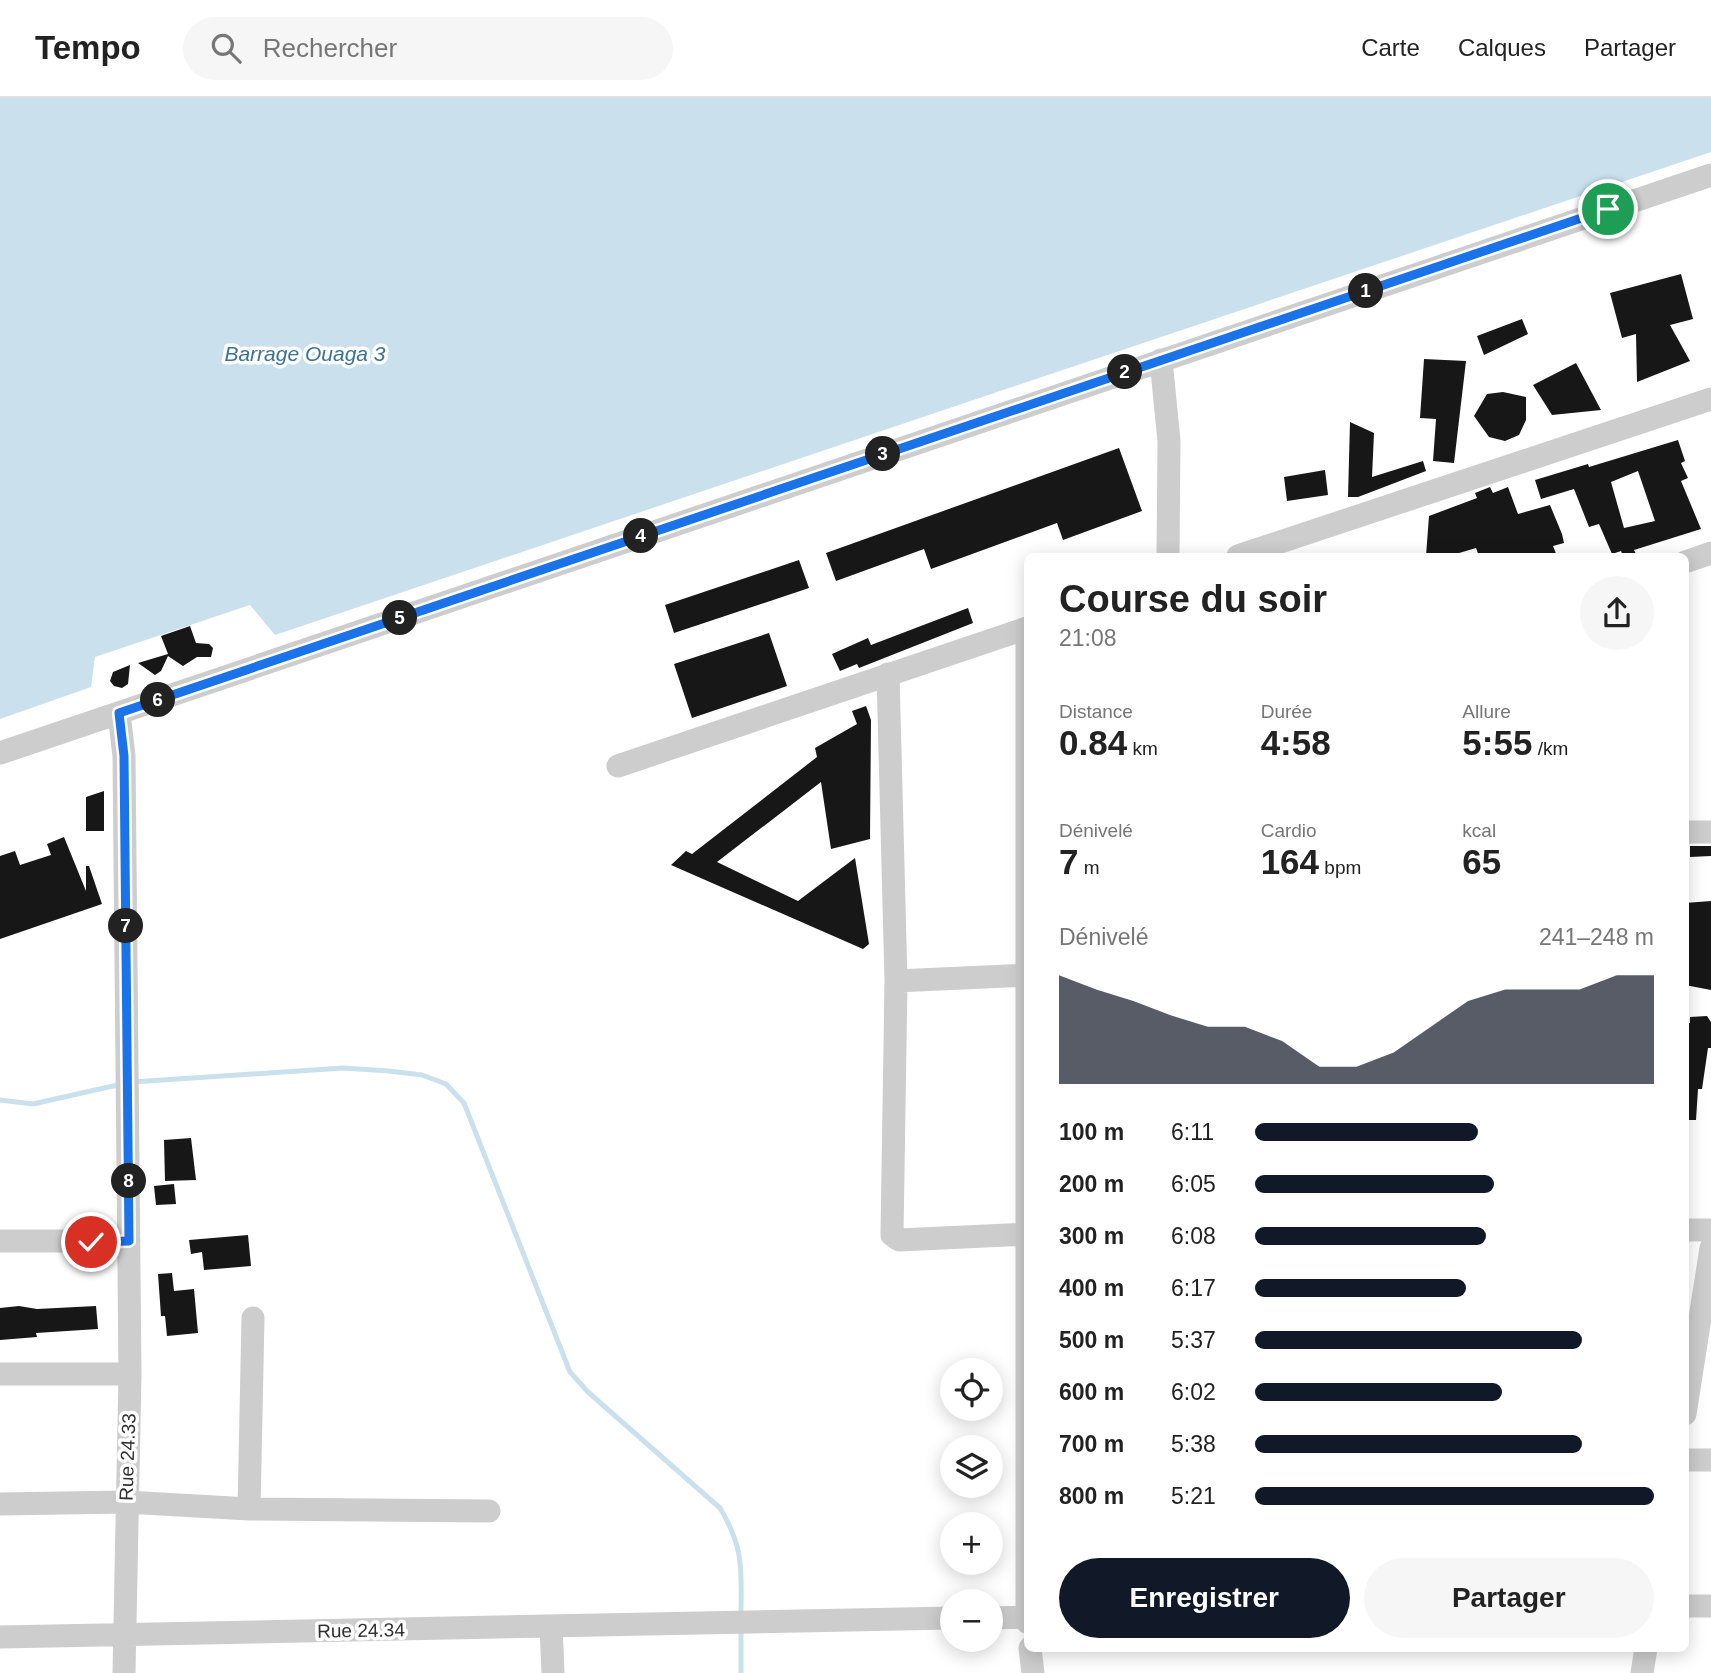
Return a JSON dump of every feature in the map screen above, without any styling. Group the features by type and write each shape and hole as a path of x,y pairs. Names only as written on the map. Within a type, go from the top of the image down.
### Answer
{"street":[{"path":"0,753 1706,178"},
{"path":"1161,360 1169,441 1168,553"},
{"path":"1258,553 1304,546 1711,399"},
{"path":"1689,561 1711,553"},
{"path":"618,765 1024,629"},
{"path":"888,674 896,981 892,1235 899,1240 1024,1234"},
{"name":"Rue 24.33","path":"119,713 124,756 129,1100 130,1374 124,1673"},
{"path":"1689,832 1711,832"},
{"path":"896,981 1024,975"},
{"path":"1689,1230 1711,1230"},
{"path":"0,1241 129,1241"},
{"path":"1689,1388 1711,1248"},
{"path":"249,1509 253,1318"},
{"path":"0,1374 130,1374"},
{"path":"1689,1460 1711,1460"},
{"path":"0,1504 126,1502 249,1509 489,1511"},
{"path":"1689,1606 1711,1606"},
{"name":"Rue 24.34","path":"0,1637 940,1618"},
{"path":"1003,1618 1024,1619"},
{"path":"551,1626 553,1673"},
{"path":"1030,1652 1033,1673"},
{"path":"1642,1673 1645,1652"}],"water":[{"name":"Barrage Ouaga 3","path":"0,98 1711,98 1711,152 275,635 250,605 95,657 91,687 0,719"}],"building":[{"path":"1681,274 1693,319 1670,325 1690,361 1637,382 1636,334 1622,338 1610,293"},
{"path":"1522,319 1528,334 1484,355 1477,336"},
{"path":"1424,359 1466,361 1454,463 1433,461 1436,419 1420,418"},
{"path":"1576,363 1601,410 1552,415 1533,385"},
{"path":"1503,392 1526,397 1526,420 1519,435 1505,441 1489,437 1474,416 1487,394"},
{"path":"1350,422 1374,433 1372,477 1423,461 1426,471 1358,497 1348,497"},
{"path":"1678,440 1685,461 1681,463 1688,478 1681,481 1701,529 1634,550 1636,553 1612,553 1599,524 1589,527 1574,489 1541,499 1535,480 1588,464 1589,467","holes":["1638,471 1655,521 1624,528 1611,482"]},
{"path":"1119,448 1142,511 1063,540 1057,523 931,569 924,549 836,581 826,553"},
{"path":"1325,470 1328,495 1287,501 1284,477"},
{"path":"1490,487 1493,493 1508,487 1518,514 1550,505 1564,543 1553,546 1556,553 1478,553 1476,548 1459,553 1426,553 1429,516 1477,498 1475,493"},
{"path":"799,560 809,588 674,633 665,605"},
{"path":"968,608 973,623 859,668 857,664 840,671 832,654 868,638 871,645"},
{"path":"190,626 196,643 209,644 213,648 211,657 197,657 183,666 168,656 161,671 155,675 138,663 168,654 161,636"},
{"path":"769,633 787,686 692,718 674,664"},
{"path":"130,665 128,684 122,688 114,686 110,681 113,672"},
{"path":"866,706 871,720 870,839 831,849 821,782 717,862 798,901 855,858 869,944 863,949 671,865 686,851 692,854 817,757 815,748 857,724 852,711"},
{"path":"104,791 104,831 86,831 86,797"},
{"path":"64,837 86,891 86,866 89,866 102,904 0,939 0,856 15,851 20,865 51,855 47,844"},
{"path":"1690,846 1711,846 1711,856 1690,857"},
{"path":"1711,901 1711,990 1689,986 1689,903"},
{"path":"1707,1016 1711,1022 1711,1048 1708,1048 1702,1089 1698,1089 1696,1120 1689,1120 1690,1017"},
{"path":"191,1138 196,1180 165,1181 164,1140"},
{"path":"174,1184 176,1204 156,1205 154,1186"},
{"path":"248,1235 251,1266 204,1270 202,1252 191,1254 189,1240"},
{"path":"172,1273 174,1291 194,1289 198,1333 167,1336 165,1316 161,1316 158,1274"},
{"path":"19,1306 37,1309 96,1306 98,1329 36,1333 37,1337 0,1340 0,1308"}],"waterway":[{"path":"132,1082 343,1068 422,1075 446,1084 464,1103 570,1372 588,1392 720,1508 738,1549 741,1617"},
{"path":"0,1100 33,1104 122,1084"},
{"path":"741,1627 741,1673"}],"route":[{"path":"91,1242 129,1241 124,756 119,713 1608,209"}]}
